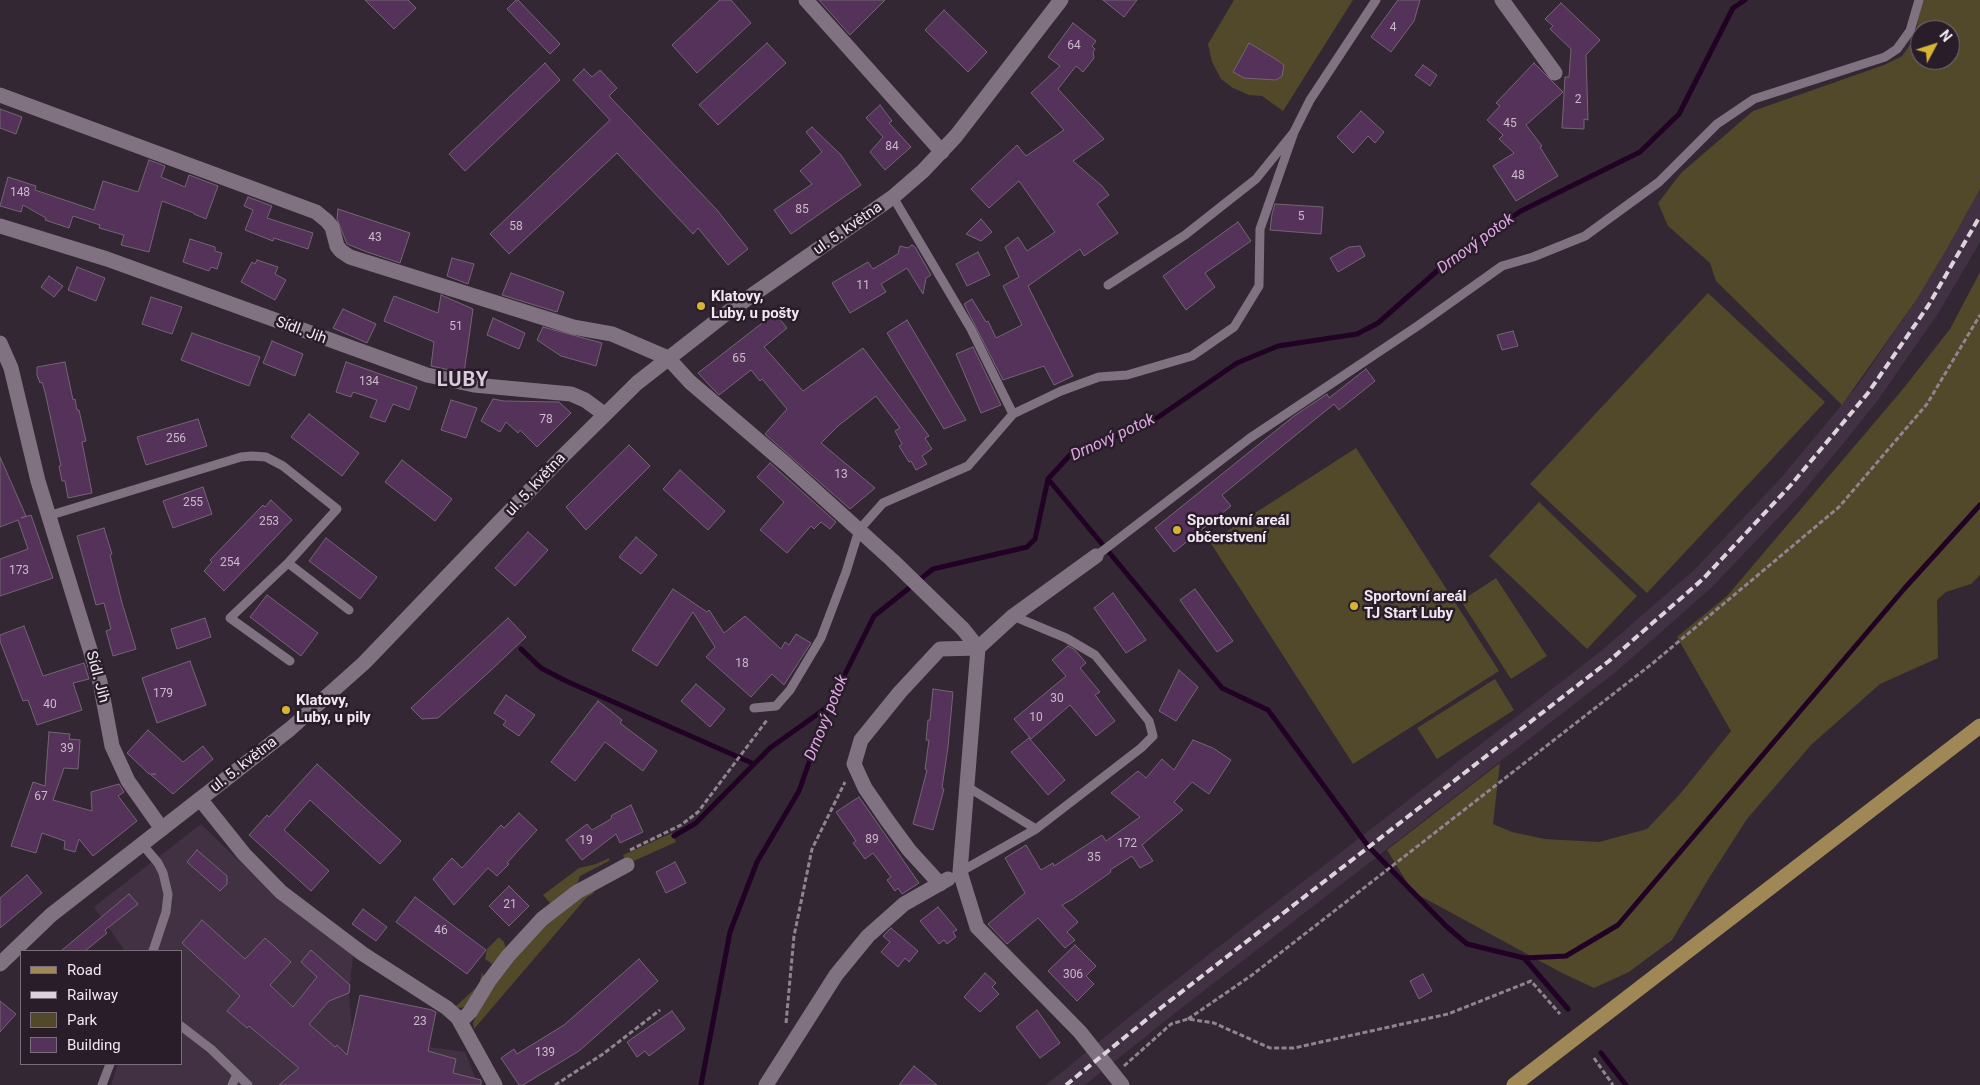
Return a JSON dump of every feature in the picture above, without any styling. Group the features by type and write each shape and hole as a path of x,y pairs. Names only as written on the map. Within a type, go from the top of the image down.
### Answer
{"main road":[{"path":"1514,1085 1980,726"}],"street":[{"path":"806,0 942,152"},
{"name":"ul. 5. května","path":"0,964 51,915 290,729 364,663 604,414 668,358 736,306 892,197 942,152 1061,0"},
{"path":"1503,1 1555,73"},
{"path":"0,95 316,212 332,227 337,246 350,257 573,327 612,334 668,358 690,382 787,465 892,560 963,629 978,648 960,872 977,927 1080,1032 1118,1080"},
{"name":"Sídl. Jih","path":"0,226 107,259 427,375 466,384 572,394 585,400 604,414"},
{"name":"Sídl. Jih","path":"0,343 11,368 48,516 100,682 112,746 128,781 162,829"},
{"path":"940,884 909,850 865,788 854,764 861,740 940,649 978,648 1012,616 1096,556"},
{"path":"200,799 244,854 281,892 363,954 447,1008 461,1021 495,1085"},
{"path":"461,1021 470,1012 489,981 508,956 546,916 626,859"},
{"path":"766,1085 836,975 868,936 904,904 960,872"}],"lane":[{"path":"754,708 776,706 790,690 821,638 837,598 859,530 883,503 968,466 1013,414 1061,391 1099,378 1126,376 1192,356 1234,327 1259,286 1260,229 1294,132 1310,100 1376,0"},
{"path":"1096,556 1250,438 1419,325 1502,266 1533,257 1585,236 1659,182 1717,124 1754,99 1886,57 1897,49 1910,31 1919,0"},
{"path":"1108,285 1185,235 1256,179 1294,132"},
{"path":"892,197 971,329 1013,414"},
{"path":"48,516 241,457 266,457 282,466 337,509 288,563 230,618 290,661"},
{"path":"288,563 349,610"},
{"path":"960,872 1036,829 1141,748 1152,736 1149,722 1095,655 1066,638 1012,616"},
{"path":"966,786 1036,829"},
{"path":"142,844 158,862 168,894 166,912 153,950"},
{"path":"182,1027 211,1049 248,1085"},
{"path":"102,1085 110,1065"},
{"path":"232,1085 237,1074"}],"path":[{"path":"1118,1080 1171,1024 1188,1019 1252,975 1654,663 1839,507 1927,404 1980,315"},
{"path":"626,859 689,820 698,812 734,762 767,721 771,707"},
{"path":"786,1026 794,936 812,849 854,764"},
{"path":"1188,1019 1214,1023 1270,1048 1294,1048 1448,1014 1531,981 1560,1014"},
{"path":"554,1085 602,1054 660,1010"},
{"path":"1594,1058 1612,1085"}],"shaded area":[{"path":"1980,189 1980,242 1939,312 1878,400 1842,445 1800,495 1711,588 1617,671 1085,1085 1046,1085 1154,997 1601,651 1694,570 1781,478 1858,385 1917,299"},
{"path":"201,824 268,889 353,956 349,993 352,1033 394,1042 465,1052 478,1085 111,1085 118,1065 182,1065 182,950 124,950 94,907"}],"green space":[{"path":"1234,0 1353,0 1283,111 1262,96 1249,95 1233,88 1221,79 1212,62 1208,44"},
{"path":"1920,0 1980,0 1980,189 1917,299 1842,405 1716,281 1710,263 1668,226 1658,203 1681,173 1753,111 1884,65 1902,56 1910,45 1910,70 1960,70 1960,20 1918,20"},
{"path":"1980,272 1980,575 1971,584 1946,592 1937,600 1938,658 1880,684 1811,745 1747,819 1672,940 1629,972 1594,988 1562,973 1413,892 1387,850 1500,763 1493,824 1512,832 1545,839 1599,842 1647,829 1680,794 1731,731 1677,637 1727,596 1903,389 1950,329"},
{"path":"1708,293 1825,402 1647,593 1530,484"},
{"name":"Sportovní areál TJ Start Luby","path":"1356,448 1499,671 1353,764 1210,542"},
{"path":"1539,502 1637,596 1587,649 1489,556"},
{"path":"1496,578 1547,656 1511,679 1461,601"},
{"path":"1495,679 1514,710 1437,759 1417,728"},
{"path":"672,833 676,842 627,864 623,855"},
{"path":"609,858 609,861 580,876 578,883 550,903 543,895 579,868 596,864"},
{"path":"593,891 594,893 586,898 474,1029 473,1023 479,1009 510,964 541,929 562,910"},
{"path":"499,937 504,942 506,949 492,964 485,959 487,949"},
{"path":"482,972 484,977 479,985"},
{"path":"479,985 465,1007 455,1007"}],"building":[{"path":"365,0 408,0 416,8 394,29"},
{"path":"516,0 560,44 550,54 507,9"},
{"path":"720,0 731,0 751,23 697,73 672,45"},
{"path":"819,0 885,0 850,35"},
{"path":"1103,0 1137,0 1124,17"},
{"path":"1398,0 1420,0 1414,21 1391,52 1371,37"},
{"path":"1561,3 1600,40 1586,55 1588,120 1584,119 1584,129 1562,128 1565,77 1569,77 1571,49 1550,29 1553,26 1545,19"},
{"path":"944,10 987,52 968,72 925,30"},
{"path":"1073,23 1096,41 1092,46 1095,49 1093,52 1094,58 1083,72 1076,66 1058,89 1104,139 1073,161 1102,186 1109,195 1097,204 1118,233 1084,256 1080,249 1028,286 1073,376 1054,385 1044,366 1003,380 964,304 972,299 986,322 988,321 996,338 1022,325 1003,286 1019,277 1005,247 1018,237 1027,251 1055,232 1019,181 989,208 971,189 1017,145 1026,156 1064,130 1031,93 1060,66 1048,57"},
{"path":"767,43 786,63 718,125 699,105"},
{"path":"1249,43 1284,65 1282,76 1276,80 1244,78 1233,72"},
{"path":"545,63 560,80 465,171 449,154"},
{"path":"1534,63 1563,92 1526,125 1542,146 1540,147 1558,176 1516,201 1493,166 1514,153 1499,139 1503,135 1487,120 1500,106 1496,103"},
{"path":"1423,65 1437,75 1430,86 1415,75"},
{"path":"584,69 592,77 600,70 617,88 609,96 717,210 748,249 728,265 698,228 693,234 617,153 509,254 490,234 610,120 573,80"},
{"path":"880,105 892,121 889,123 911,147 885,170 870,152 883,137 866,118"},
{"path":"0,109 22,117 16,134 0,128"},
{"path":"1361,111 1384,132 1375,143 1368,136 1353,153 1337,137"},
{"path":"812,127 841,155 861,185 791,234 774,210 812,184 800,171 822,152 806,132"},
{"path":"149,160 165,166 161,177 185,187 189,175 218,186 206,219 162,201 149,252 121,245 124,235 99,228 100,225 73,216 69,228 45,220 46,218 23,205 21,212 0,206 8,177 36,186 35,190 94,210 103,181 138,192"},
{"path":"248,197 272,206 267,218 313,233 308,249 274,238 273,241 245,230 253,210 244,206"},
{"path":"1275,204 1323,207 1321,234 1270,230"},
{"path":"338,209 410,233 400,263 347,244 337,219"},
{"path":"981,219 992,232 981,241 966,234"},
{"path":"1238,222 1251,241 1205,273 1215,287 1186,310 1163,276"},
{"path":"190,239 215,247 215,251 222,253 217,269 211,267 209,271 183,262"},
{"path":"912,245 931,275 926,278 923,294 907,268 881,284 886,292 850,313 832,283 868,262 873,269 898,254 900,246 908,248"},
{"path":"1360,246 1365,256 1338,272 1330,258 1349,247"},
{"path":"978,252 990,275 967,286 956,264"},
{"path":"452,258 474,264 468,284 447,276"},
{"path":"257,260 278,267 275,274 286,280 275,300 241,282 252,262 255,264"},
{"path":"77,267 105,278 96,301 68,290"},
{"path":"511,273 564,292 557,312 502,295"},
{"path":"49,276 63,286 54,297 41,287"},
{"path":"441,295 473,309 464,373 431,366 434,342 384,321 394,296 438,313"},
{"path":"151,297 182,307 172,334 142,324"},
{"path":"343,309 376,324 367,343 333,328"},
{"path":"775,313 787,328 764,347 803,391 863,348 929,436 925,438 932,449 922,456 927,464 916,470 911,461 909,462 899,446 902,444 895,431 900,428 876,396 838,426 821,443 875,488 850,509 765,434 787,409 762,379 760,381 751,370 719,395 698,373"},
{"path":"493,318 525,333 519,349 487,335"},
{"path":"907,320 966,420 944,429 887,333"},
{"path":"543,327 602,343 596,366 561,356 537,340"},
{"path":"1513,331 1518,346 1502,350 1497,335"},
{"path":"192,333 260,357 249,386 181,360"},
{"path":"272,341 303,354 295,376 263,363"},
{"path":"973,347 1001,405 981,413 956,354"},
{"path":"65,362 73,400 75,399 77,410 79,410 86,441 82,442 92,493 68,498 65,481 62,481 59,466 61,466 45,392 42,382 40,383 37,375 37,367"},
{"path":"346,362 417,387 409,410 393,404 385,422 370,417 377,400 353,392 351,397 336,392"},
{"path":"1366,369 1375,381 1339,410 1334,404 1222,495 1231,506 1174,552 1155,528 1294,416 1327,394 1329,398"},
{"path":"493,399 559,402 571,413 537,447 520,430 518,433 506,422 500,432 481,421"},
{"path":"451,400 477,408 466,438 441,430"},
{"path":"309,414 359,453 342,476 291,437"},
{"path":"198,419 207,446 146,465 137,437"},
{"path":"629,445 650,466 586,530 566,507"},
{"path":"0,457 26,516 21,518 31,515 53,578 0,596 0,559 28,549 18,520 0,527"},
{"path":"402,460 452,499 435,521 385,482"},
{"path":"770,463 836,522 830,529 821,522 814,529 811,526 787,553 760,530 784,502 757,477"},
{"path":"680,470 725,511 708,530 663,489"},
{"path":"203,487 212,514 173,528 163,501"},
{"path":"271,500 292,520 224,591 204,571 212,562 210,560 263,505 265,507"},
{"path":"104,528 112,554 110,555 122,603 136,649 113,656 106,631 111,629 104,603 96,605 77,536"},
{"path":"528,532 548,550 515,586 495,568"},
{"path":"636,537 657,555 641,574 619,557"},
{"path":"326,538 377,577 360,599 309,561"},
{"path":"673,589 707,612 709,610 724,633 745,616 781,649 785,642 789,645 796,634 811,643 784,685 772,674 751,697 706,657 715,647 693,612 657,666 632,650"},
{"path":"1195,589 1233,641 1217,652 1180,600"},
{"path":"1113,593 1146,640 1126,653 1094,608"},
{"path":"267,595 318,633 301,656 250,617"},
{"path":"205,618 211,637 177,649 171,629"},
{"path":"508,618 526,637 438,718 422,719 411,708"},
{"path":"24,626 43,676 84,663 89,679 73,683 82,710 37,725 28,700 23,701 0,641 0,635"},
{"path":"1068,646 1075,650 1086,663 1080,668 1100,692 1095,695 1115,721 1096,736 1070,705 1031,739 1014,719 1066,676 1052,660"},
{"path":"190,661 206,705 157,723 142,678"},
{"path":"1179,670 1198,687 1176,721 1159,711"},
{"path":"696,684 725,709 710,727 681,701"},
{"path":"933,689 953,692 942,788 944,789 933,830 913,824 927,770 925,769 929,740 926,740"},
{"path":"506,695 535,715 519,736 503,725 506,721 494,713"},
{"path":"598,701 622,720 620,723 657,751 643,771 605,742 575,781 551,762"},
{"path":"148,730 183,762 203,746 213,759 173,794 151,775 156,774 149,774 127,753"},
{"path":"49,732 70,734 69,739 80,740 78,769 64,768 53,800 92,811 91,792 119,784 124,792 118,796 137,821 93,856 79,839 75,852 64,849 65,841 42,833 36,853 11,846 33,782 45,786"},
{"path":"1029,738 1065,780 1048,795 1011,752"},
{"path":"1193,740 1213,748 1231,760 1209,794 1192,782 1174,802 1183,810 1142,845 1153,861 1140,868 1132,856 1062,905 1078,922 1067,932 1075,940 1065,948 1038,918 1007,944 988,924 1025,893 1005,858 1026,845 1041,870 1053,863 1054,866 1102,835 1106,841 1140,817 1111,793 1138,771 1146,778 1162,759 1174,770"},
{"path":"317,764 401,841 380,864 310,800 284,830 329,871 311,891 249,835 267,815 269,817"},
{"path":"859,797 919,883 902,894 898,888 895,891 887,880 891,877 873,853 865,859 853,843 856,841 836,812"},
{"path":"631,805 643,832 620,843 616,834 582,860 566,840 587,824 592,830 611,819 612,815"},
{"path":"519,813 537,830 497,876 488,868 454,905 433,879 452,858 462,868 501,825 504,828"},
{"path":"197,850 227,876 227,884 220,891 187,862"},
{"path":"675,862 686,883 666,893 656,872"},
{"path":"27,875 42,893 0,928 0,898"},
{"path":"509,886 529,906 509,926 489,906"},
{"path":"129,894 138,904 105,930 107,933 86,950 62,950"},
{"path":"415,897 486,950 467,974 396,922"},
{"path":"938,907 957,930 953,932 956,937 947,944 944,940 939,944 920,921"},
{"path":"363,909 387,927 376,941 352,924"},
{"path":"202,920 245,959 265,938 291,962 270,985 293,1007 317,977 301,962 311,950 350,985 349,993 329,1001 309,1024 347,1055 360,995 432,1010 436,1012 428,1051 456,1059 453,1073 481,1080 481,1085 279,1085 299,1068 249,1026 247,1028 227,1011 240,996 182,943"},
{"path":"891,928 918,951 909,962 905,958 898,967 881,952 890,942 883,936"},
{"path":"1075,945 1096,966 1086,976 1094,984 1077,1001 1048,971"},
{"path":"639,959 658,981 579,1051 523,1085 519,1085 501,1058 514,1049 517,1054 564,1025"},
{"path":"985,973 996,983 992,987 999,994 980,1012 964,997"},
{"path":"1423,974 1432,991 1419,999 1410,981"},
{"path":"0,1001 16,1014 0,1032"},
{"path":"1037,1010 1060,1043 1040,1058 1016,1027"},
{"path":"672,1011 685,1029 649,1056 645,1051 637,1057 627,1042"},
{"path":"914,1066 937,1085 899,1085"}],"waterway":[{"name":"Drnový potok","path":"701,1085 730,932 757,862 799,791 829,706 874,616 933,569 1027,547 1035,539 1048,479 1070,455 1151,422 1237,363 1278,346 1357,334 1378,323 1454,256 1521,211 1640,152 1679,114 1733,8 1745,0"},
{"path":"1048,479 1222,688 1268,710 1368,846 1446,926 1467,944 1524,958 1566,956 1618,925 1904,589 1980,505"},
{"path":"521,649 541,668 566,681 754,764"},
{"path":"674,836 696,823 770,748 829,706"},
{"path":"1524,958 1568,1009"},
{"path":"1601,1053 1626,1085"}],"railway":[{"path":"1066,1085 1162,1007 1609,661 1703,579 1790,486 1868,393 1928,306 1980,216"}],"place":[{"name":"Klatovy, Luby, u pošty","path":"701,306"},
{"name":"Sportovní areál občerstvení","path":"1177,530"},
{"name":"Sportovní areál TJ Start Luby","path":"1354,606"},
{"name":"Klatovy, Luby, u pily","path":"286,710"}],"district":[{"name":"LUBY","path":"463,381"}]}
